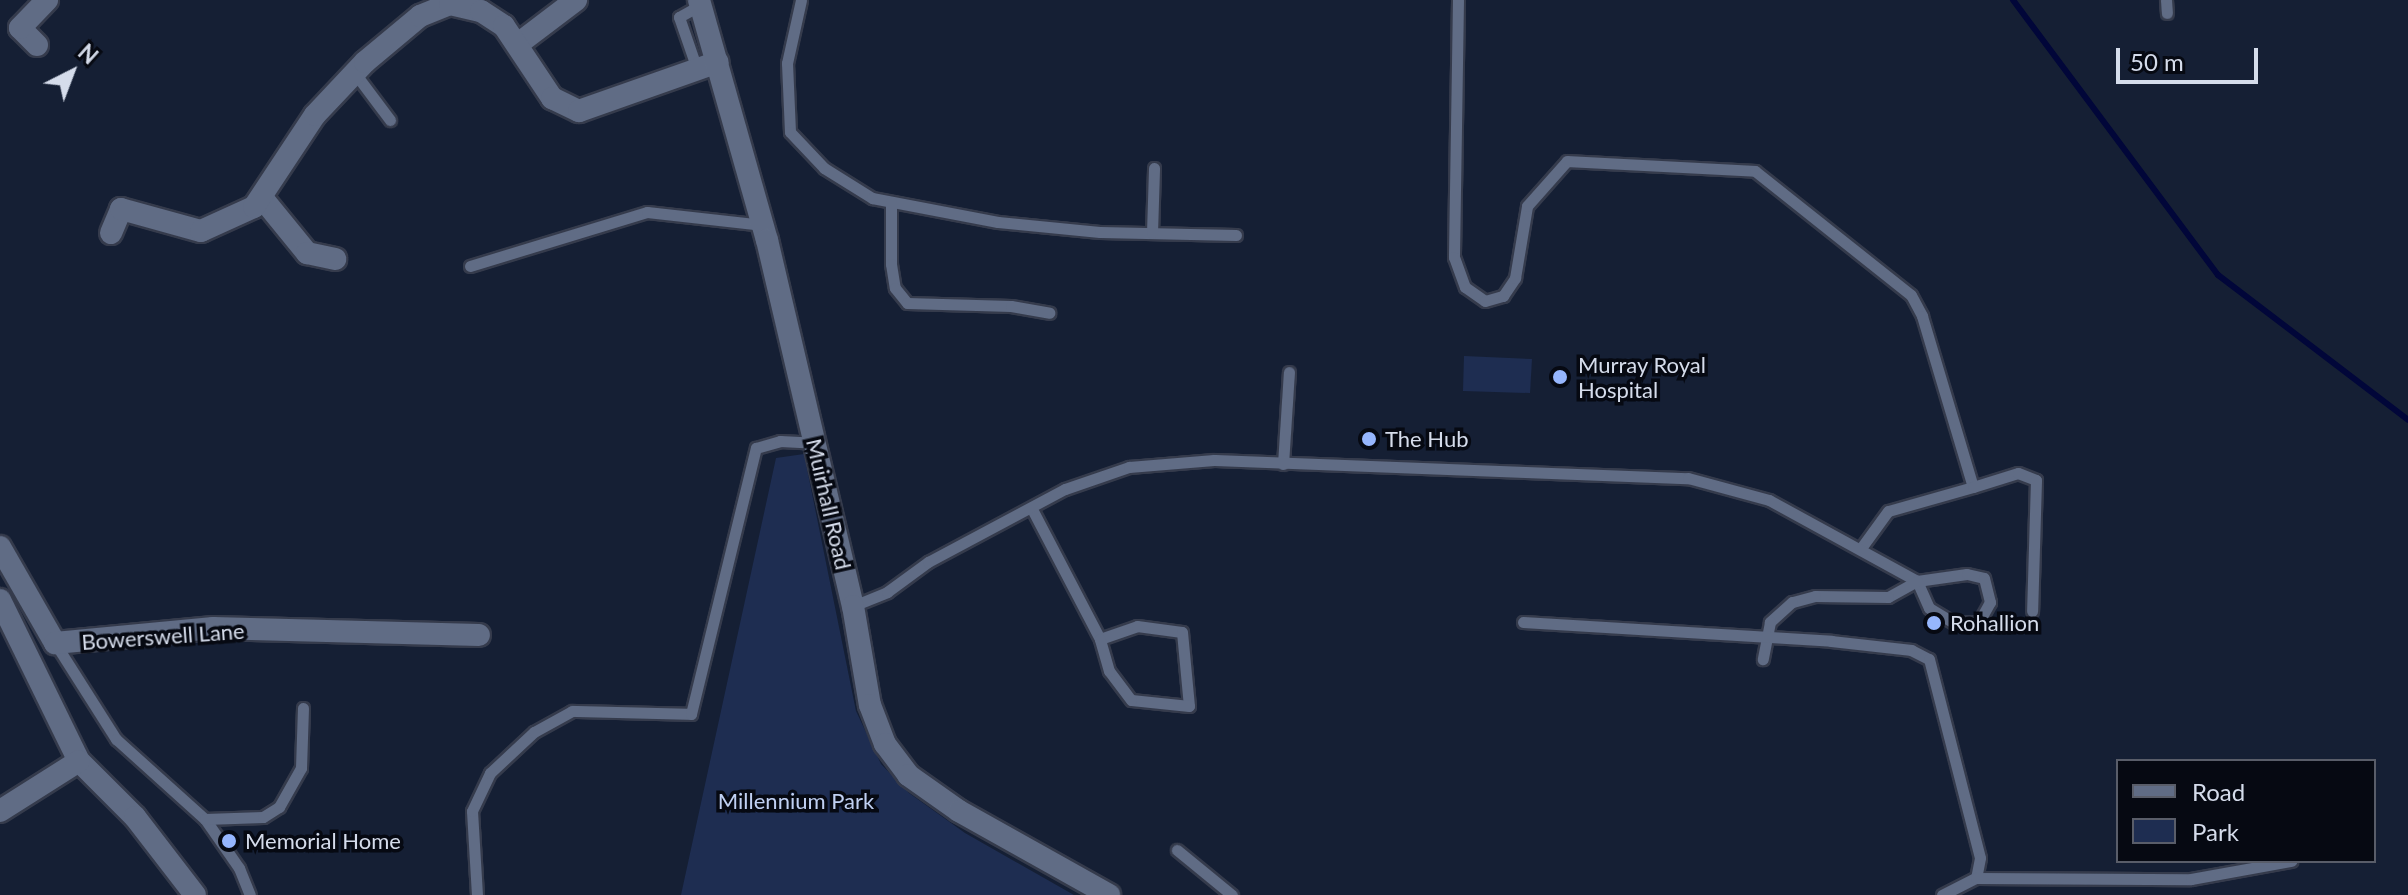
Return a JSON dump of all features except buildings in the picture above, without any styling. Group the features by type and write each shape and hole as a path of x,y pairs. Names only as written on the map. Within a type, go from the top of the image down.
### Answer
{"street":[{"path":"37,45 20,28 47,0"},
{"path":"518,44 576,0"},
{"name":"Muirhall Road","path":"700,2 707,66 763,225 853,606 870,705 885,744 908,775 959,811 1109,895"},
{"path":"111,233 121,209 201,231 240,216 263,199 298,137 414,8 450,4 481,11 504,26 552,98 579,111 707,66"},
{"path":"263,199 307,253 335,259"},
{"name":"Bowerswell Lane","path":"0,547 55,643 213,628 479,635"},
{"path":"0,600 79,761 152,836 195,895"},
{"path":"0,811 79,761"}],"lane":[{"path":"801,0 787,63 790,132 824,168 872,198 998,222 1152,233 1236,235"},
{"path":"1458,0 1454,257 1465,287 1485,301 1503,296 1515,278 1527,206 1567,161 1755,171 1911,295 1922,316 1973,487"},
{"path":"354,72 390,120"},
{"path":"1152,233 1154,168"},
{"path":"891,202 891,264 895,288 907,303 1011,306 1049,313"},
{"path":"470,266 647,212 763,225"},
{"path":"1283,464 1289,372"},
{"path":"477,895 472,811 490,773 534,732 572,711 691,714 756,448 780,441 814,443"},
{"path":"853,606 887,592 928,562 1065,489 1129,467 1214,460 1688,478 1769,500 1861,548 1917,581 1929,608 1954,623 1979,622 1990,602 1984,578 1967,574 1917,581 1888,597 1815,596 1792,602 1770,622 1763,659"},
{"path":"1861,548 1888,511 2018,473 2036,480 2032,611"},
{"path":"1032,509 1100,639 1109,671 1131,700 1189,706 1182,632 1137,626 1100,639"},
{"path":"1523,622 1768,636 1911,650 1929,659 1980,858 1976,878"},
{"path":"55,643 116,739 205,819 239,868 250,895"},
{"path":"205,819 263,817 279,807 301,768 303,708"},
{"path":"1177,850 1232,895"},
{"path":"1942,895 1976,878 2191,879 2280,863"}],"green space":[{"path":"1464,356 1532,359 1530,393 1463,391"},
{"name":"Millennium Park","path":"804,454 856,711 881,764 909,793 965,833 1074,895 681,895 776,458"}],"waterway":[{"path":"2013,0 2218,275 2408,420"}],"place":[{"name":"Murray Royal Hospital","path":"1560,377"},
{"name":"The Hub","path":"1369,439"},
{"name":"Rohallion","path":"1934,623"},
{"name":"Memorial Home","path":"229,841"}]}
